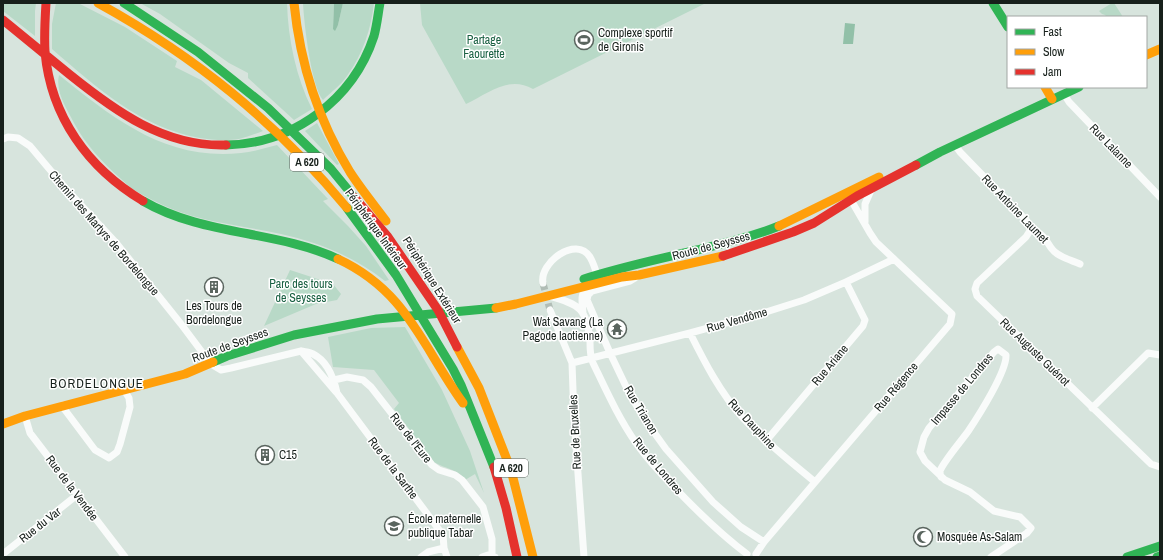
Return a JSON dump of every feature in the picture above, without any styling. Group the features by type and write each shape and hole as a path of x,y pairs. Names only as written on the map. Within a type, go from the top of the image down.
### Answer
{"main road":[{"path":"46,3 44,39 46,60 50,83 57,105 79,144 108,178 144,203 164,213 212,227 281,239 338,258 363,273 386,291 401,306 416,326 452,389 472,413"},
{"name":"Périphérique Intérieur","path":"98,3 145,30 207,73 240,99 273,128 321,178 367,232 399,280 458,378 486,446 498,480 517,557"},
{"name":"Périphérique Extérieur","path":"124,3 182,39 248,90 307,144 355,196 392,240 430,296 478,382 505,448 517,486 533,557"},
{"path":"294,3 297,38 306,76 325,125 350,170 388,224 392,240"},
{"path":"3,20 73,77 124,115 145,127 166,136 191,143 218,146 237,146 259,142 283,134 307,122 324,110 340,94 354,76 368,53 376,28 380,3"},
{"path":"993,3 1007,25"},
{"path":"1147,55 1160,49"},
{"path":"1046,88 1052,99"},
{"name":"Route de Seysses","path":"3,424 25,416 185,374 227,356 286,337 377,319 495,308 516,304 588,285 616,269 737,240 764,232 855,188 940,152 1077,88"},
{"name":"Route de Seysses","path":"469,310 598,279 639,275 696,263 772,241 814,223 872,188 940,152"},
{"path":"1127,557 1160,546"}],"street":[{"name":"Rue Lalanne","path":"1064,94 1069,102 1160,197"},
{"name":"Chemin des Martyrs de Bordelongue","path":"3,139 8,137 18,138 30,146 67,190 112,238 186,330 211,364"},
{"name":"Rue Antoine Laumet","path":"955,145 1027,221 1031,229 1040,234 1049,243 1052,249 1062,256 1080,264"},
{"path":"851,200 855,188"},
{"name":"Rue Régence","path":"866,225 865,204 872,188"},
{"name":"Rue Régence","path":"758,555 764,542 950,324 952,318 952,314 876,242 851,200"},
{"name":"Rue Auguste Guénot","path":"1031,229 1026,237 977,284 975,290 977,296 1151,464 1160,467"},
{"path":"543,283 542,279 552,260 562,252 573,249 578,249 590,257 598,279"},
{"name":"Rue Vendôme","path":"572,363 690,333 804,300 846,282 894,258"},
{"name":"Rue Trianon","path":"639,275 630,281 597,289 588,295 588,303 610,353 632,397 648,424 666,449 713,502 741,527 764,542"},
{"name":"Rue Ariane","path":"766,441 863,326 865,320 846,282"},
{"name":"Rue de Londres","path":"588,285 581,298 583,313 588,326 591,359 628,430 648,459 699,513 746,556"},
{"path":"548,296 575,304 583,313"},
{"name":"Rue de Bruxelles","path":"550,310 572,363 574,418 584,557"},
{"name":"Rue Dauphine","path":"690,333 722,391 741,416 766,441 815,482"},
{"name":"Impasse de Londres","path":"941,477 940,472 969,430 1002,373 1006,361 1006,355 998,349 930,428 924,437 920,452 925,461 941,477 945,480 976,496 994,511 1020,517 1031,528 1028,533 990,557"},
{"path":"211,364 221,370 301,351 337,393"},
{"name":"Rue de la Sarthe","path":"301,351 313,354 322,360 334,380 337,393 443,535 446,557"},
{"path":"1092,408 1148,353 1160,355"},
{"name":"Rue de l'Eure","path":"334,380 347,377 364,380 432,464 439,470 455,475 462,480 483,508 486,515 492,539 494,556 488,554 482,557"},
{"path":"63,406 95,450 109,458 117,452 130,407 129,398 124,390"},
{"name":"Rue de la Vendée","path":"25,416 30,433 123,555"},
{"name":"Rue du Var","path":"3,554 77,496"},
{"path":"421,557 428,552 444,548"},
{"path":"746,556 750,553 758,555"},
{"path":"115,557 123,555"}],"green space":[{"path":"3,3 36,3 35,36 3,11"},
{"path":"56,3 78,3 125,27 177,61 175,67 201,80 263,131 234,140 205,139 179,133 158,125 120,104 85,78 52,49 52,24"},
{"path":"140,3 287,3 291,44 297,71 312,109 294,120 248,78 248,73 229,63 160,14"},
{"path":"303,3 334,3 333,29 338,25 343,3 374,3 371,22 358,59 345,79 323,100 315,82 312,68"},
{"name":"Partage Faourette","path":"420,3 706,3 533,89 524,85 507,85 499,87 466,104 422,25"},
{"path":"1114,3 1122,16 1106,16 1099,11"},
{"path":"59,75 100,107 121,121 142,134 165,143 189,150 214,154 241,153 277,145 328,199 323,201 366,246 389,280 385,281 349,258 309,241 185,214 148,198 134,190 113,172 89,146 79,131 60,94 58,81"},
{"path":"317,123 339,164 337,165 305,131"},
{"name":"Parc des tours de Seysses","path":"290,270 333,284 341,294 337,300 316,304 264,326"},
{"path":"405,327 442,390 470,451 484,493 475,474 465,480 455,471 434,462 394,409 399,403 374,370 333,367 328,337 371,328"}],"shaded area":[{"path":"334,3 343,3 338,25 335,31 333,29"},
{"path":"845,23 855,24 853,44 843,44"}],"tunnel":[{"path":"543,283 550,310"}],"traffic: fast":[{"path":"124,3 198,52 268,108 331,169 354,197"},
{"path":"226,145 251,143 274,137 297,127 317,114 336,98 351,80 364,59 374,36 380,3"},
{"path":"993,3 1007,25"},
{"path":"916,165 940,152 1077,88"},
{"path":"143,201 190,221 290,243 338,259"},
{"path":"347,208 396,275 453,369 461,385 494,467"},
{"path":"584,279 626,267 738,240 779,226"},
{"path":"213,362 227,356 294,335 377,319 496,308"},
{"path":"1127,557 1160,546"}],"traffic: slow":[{"path":"98,3 168,46 233,94 292,147 347,208"},
{"path":"294,3 306,69 320,111 350,172 386,221"},
{"path":"1147,55 1160,49"},
{"path":"1046,88 1052,99"},
{"path":"779,226 879,177"},
{"path":"496,308 622,277 639,275 723,256"},
{"path":"338,259 362,272 381,287 397,304 424,341 463,403"},
{"path":"457,347 479,388 511,470 533,557"},
{"path":"3,424 25,416 185,374 213,362"}],"traffic: jam":[{"path":"46,3 45,52 55,98 64,119 89,156 105,173 123,188 143,201"},
{"path":"3,20 86,88 104,101 142,124 161,133 182,140 203,144 226,145"},
{"path":"723,256 793,232 814,223 857,196 916,165"},
{"path":"354,197 388,237 438,310 457,347"},
{"path":"494,467 506,508 517,557"}],"place":[{"name":"Complexe sportif de Gironis","path":"584,40"},
{"name":"Les Tours de Bordelongue","path":"214,287"},
{"name":"Wat Savang (La Pagode laotienne)","path":"617,329"},
{"name":"C15","path":"265,455"},
{"name":"École maternelle publique Tabar","path":"394,526"},
{"name":"Mosquée As-Salam","path":"923,537"}],"district":[{"name":"BORDELONGUE","path":"97,383"}]}
